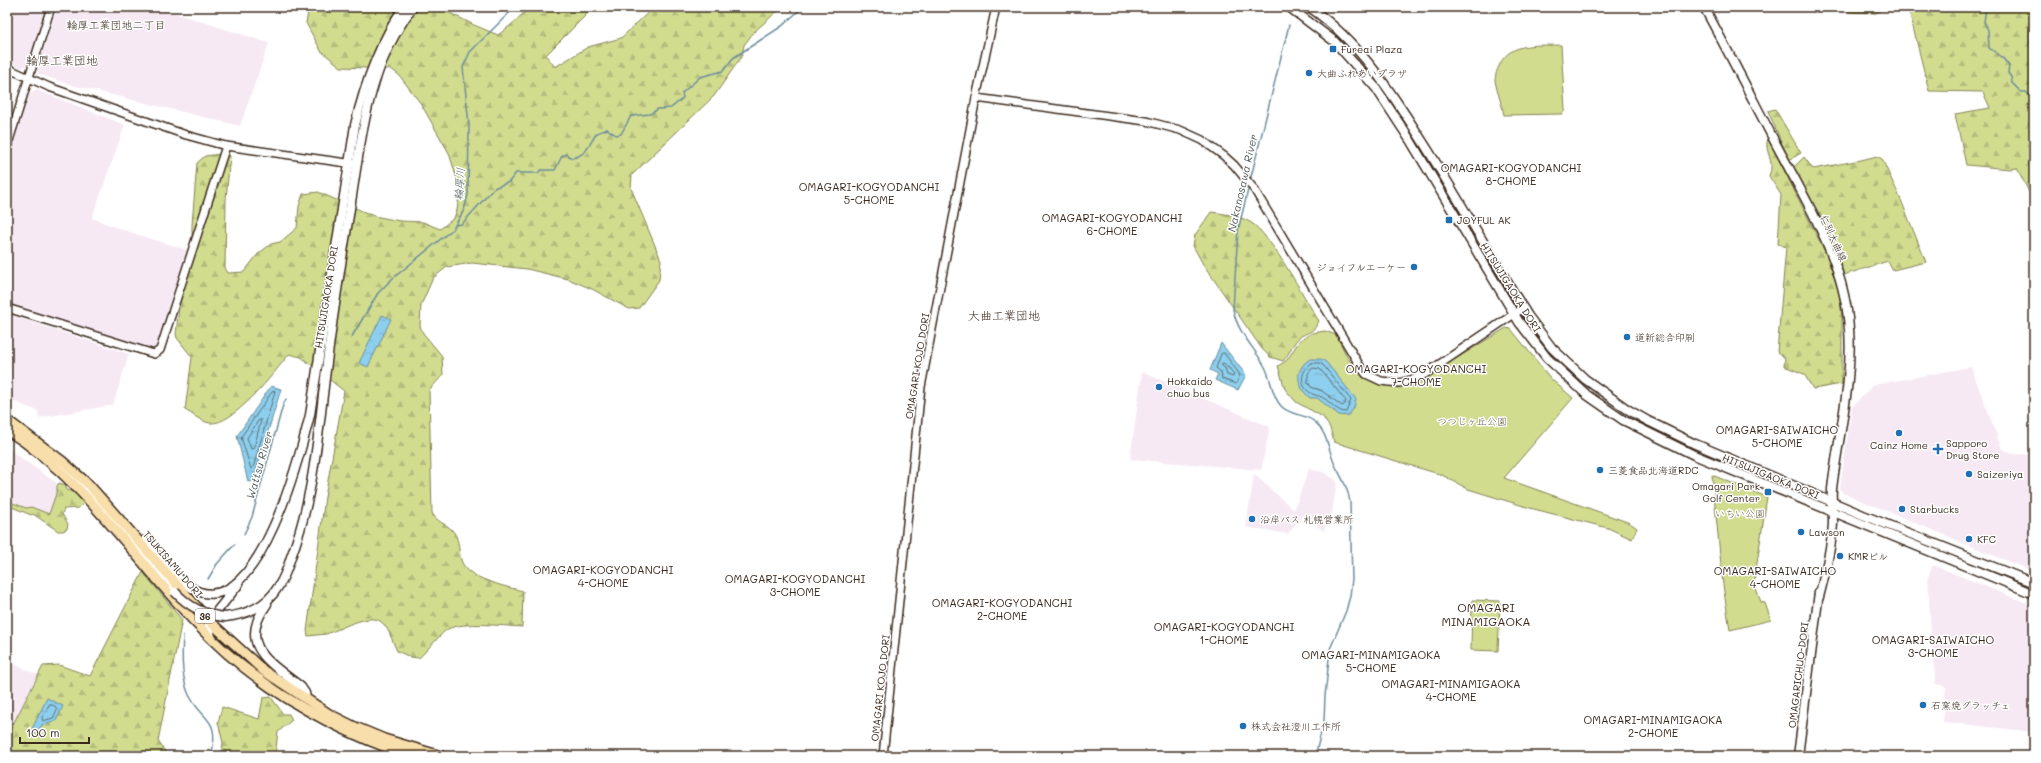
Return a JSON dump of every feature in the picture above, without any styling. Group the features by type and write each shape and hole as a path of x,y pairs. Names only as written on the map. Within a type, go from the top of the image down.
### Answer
{"highway":[{"name":"TSUKISAMU DORI","path":"7,420 62,460 91,487 209,621 264,672 329,714 355,727 384,739 442,756"},
{"name":"36","path":"7,430 52,462 84,493 171,595 212,640 258,680 305,710 364,740 411,756"}],"main road":[{"name":"HITSUJIGAOKA DORI","path":"306,699 305,693 301,687 268,662 257,647 254,632 258,619 282,580 297,541 314,474 326,370 364,88 384,38 404,7"},
{"name":"HITSUJIGAOKA DORI","path":"209,621 236,588 272,529 285,502 301,454 318,371 353,164 373,87 386,50 413,7"},
{"name":"HITSUJIGAOKA DORI","path":"1289,7 1334,41 1358,67 1394,114 1528,335 1557,368 1579,388 1623,420 1694,455 2034,594"},
{"name":"HITSUJIGAOKA DORI","path":"1308,7 1339,32 1374,70 1399,104 1438,166 1538,331 1567,363 1597,390 1627,409 1693,443 2034,582"},
{"name":"仁別大曲線","path":"1704,7 1828,244 1845,294 1849,330 1849,368 1831,500 1831,511"},
{"name":"HITSUJIGAOKA DORI","path":"7,426 53,459 78,481 186,603 200,611 225,616 247,612 265,603 273,595"},
{"name":"HITSUJIGAOKA DORI","path":"91,487 192,589 204,594 217,593 230,588 244,574"},
{"name":"OMAGARICHUO-DORI","path":"1798,756 1819,597 1824,581 1833,523 1831,511"},
{"path":"209,621 208,627 212,640"}],"street":[{"path":"7,147 52,7"},
{"name":"OMAGARI KOJO DORI","path":"883,756 921,387 976,98 996,7"},
{"path":"7,68 28,78 133,118 226,146 353,164"},
{"path":"976,98 1146,121 1180,130 1202,140 1234,165 1254,189 1360,366 1366,374 1381,381 1399,383 1425,374 1523,308"},
{"path":"7,308 154,354 157,353 160,350 226,146"},
{"path":"2033,756 2034,752"}],"shaded area":[{"path":"7,7 47,7 28,65 21,68 7,60"},
{"path":"57,7 156,7 269,43 240,126 72,85 38,74 37,70"},
{"path":"37,90 125,125 92,218 123,230 187,250 156,346 150,350 7,304 7,167 28,95"},
{"path":"7,314 129,354 113,405 39,418 38,411 7,399"},
{"path":"1971,367 2002,449 2014,454 2034,455 2034,572 1843,493 1840,488 1852,407 1873,385"},
{"path":"1142,372 1270,427 1261,470 1130,459"},
{"path":"7,448 62,487 52,519 7,499"},
{"path":"1309,469 1323,472 1337,481 1332,512 1324,531 1302,516 1288,534 1246,527 1254,474 1294,510"},
{"path":"1933,565 2034,606 2034,732 1943,722 1946,686 1935,684 1932,656 1928,577"},
{"path":"7,661 38,675 7,736"}],"green space":[{"path":"309,7 438,7 498,35 530,7 592,7 546,55 555,67 588,47 621,38 654,7 782,7 754,32 744,45 742,56 714,96 632,175 631,188 661,260 659,280 639,308 629,309 592,289 568,279 527,269 472,263 447,267 433,278 421,305 420,326 423,333 442,356 443,375 429,390 432,513 438,520 454,532 462,563 469,571 491,582 523,591 522,627 464,625 448,629 438,637 419,658 410,657 397,651 386,627 380,621 375,619 368,619 353,623 326,634 308,636 307,631 325,497 344,391 301,357 289,354 253,396 230,416 219,422 210,423 200,420 185,410 192,357 177,338 176,334 182,280 192,262 192,225 197,163 205,156 228,153 230,156 226,199 225,268 228,273 244,272 258,254 271,244 280,242 297,228 299,206 303,194 318,192 374,216 400,221 423,222 440,229 454,218 457,210 460,189 449,153 421,104 399,75 391,69 341,67 321,51 306,23"},
{"path":"1845,7 1887,7 1876,13 1849,12"},
{"path":"1908,7 2034,7 2029,41 2034,54 2034,197 2031,196 2017,168 2010,169 1966,165 1955,114 1990,108 1983,92 1929,91"},
{"path":"1561,45 1565,110 1562,114 1504,115 1495,77 1500,64 1505,57 1511,51 1527,46"},
{"path":"1775,109 1801,153 1789,160 1768,111"},
{"path":"1768,138 1830,262 1839,293 1842,316 1842,384 1813,389 1804,374 1784,366 1785,358 1777,352 1786,247 1778,244 1781,195 1769,176 1771,165 1767,148"},
{"path":"1877,156 1882,159 1901,200 1926,262 1893,270 1888,261 1844,275 1834,246 1793,168 1804,157 1813,169"},
{"path":"1211,212 1231,215 1250,222 1268,239 1287,267 1319,321 1311,331 1297,340 1283,361 1270,357 1262,349 1203,264 1193,246 1195,235"},
{"name":"つつじヶ丘公園","path":"1506,328 1511,329 1551,379 1573,398 1504,478 1630,523 1637,528 1632,539 1608,528 1530,508 1468,489 1442,475 1334,442 1330,428 1323,417 1296,402 1285,389 1278,366 1287,360 1300,340 1312,333 1325,331 1336,335 1349,360 1366,378 1378,384 1393,387 1411,386"},
{"name":"いちい公園","path":"1712,475 1767,497 1754,583 1761,602 1765,603 1771,620 1730,630 1723,585"},
{"path":"59,483 65,485 67,490 75,492 84,503 79,508 64,509 62,514 68,524 67,529 63,531 58,531 33,514 31,515 7,505 7,496 13,503 26,508 31,507 49,514"},
{"path":"143,572 182,620 158,741 168,756 7,756 7,736 43,666 59,665 90,676"},
{"path":"1472,600 1500,601 1498,651 1471,650"},
{"path":"271,697 283,714 289,714 292,720 278,732 275,756 221,756 223,743 218,722 222,707 259,719 263,698"}],"water":[{"path":"382,315 391,319 368,367 359,363"},
{"path":"1221,343 1246,375 1238,390 1215,380 1218,374 1210,370"},
{"path":"1310,359 1321,359 1326,362 1356,399 1354,408 1348,416 1339,415 1317,398 1310,398 1305,393 1300,383 1299,373 1301,368"},
{"path":"271,386 281,389 253,481 248,482 237,436"},
{"path":"47,698 63,706 56,721 41,726 36,733 32,733 32,729"}],"waterway":[{"name":"輪厚川","path":"351,338 378,293 392,279 453,229 464,210 468,195 469,125 463,67 470,52 515,7"},
{"path":"456,225 462,224 494,188 509,182 516,173 538,173 541,170 555,170 562,156 566,154 572,158 581,155 587,149 596,134 607,129 616,135 621,134 631,116 650,114 658,109 671,108 683,98 682,93 700,77 723,71 733,58 782,26 803,7"},
{"path":"1986,7 1984,22 1988,30 1989,48 2002,57 2009,66 2008,73 2011,77 2012,83 2021,92 2026,92 2034,100 2034,106"},
{"name":"Nakanosawa River","path":"1250,181 1289,25"},
{"path":"2034,130 2032,134 2034,136"},
{"name":"Nakanosawa River","path":"1249,186 1238,230 1233,309 1235,317 1242,332 1265,367 1275,397 1281,406 1292,413 1312,420 1321,430 1346,488 1350,502 1352,579 1350,596 1346,611 1330,649 1324,721 1315,756"},
{"name":"Wattsu River","path":"244,534 252,517 283,405 286,399"},
{"name":"Wattsu River","path":"208,579 217,564 235,544"},
{"name":"Wattsu River","path":"183,635 182,662 185,683 192,700 211,725 214,742 211,756"}],"place":[{"name":"Fureai Plaza","path":"1333,49"},
{"name":"大曲ふれあいプラザ","path":"1309,73"},
{"name":"JOYFUL AK","path":"1449,220"},
{"name":"ジョイフルエーケー","path":"1414,267"},
{"name":"道新総合印刷","path":"1627,337"},
{"name":"Hokkaido chuo bus","path":"1159,387"},
{"name":"Cainz Home","path":"1899,433"},
{"name":"Sapporo Drug Store","path":"1938,449"},
{"name":"三菱食品北海道RDC","path":"1600,470"},
{"name":"Saizeriya","path":"1969,474"},
{"name":"Omagari Park Golf Center","path":"1768,492"},
{"name":"Starbucks","path":"1902,509"},
{"name":"沿岸バス 札幌営業所","path":"1252,519"},
{"name":"Lawson","path":"1801,532"},
{"name":"KFC","path":"1969,539"},
{"name":"KMRビル","path":"1840,556"},
{"name":"石窯焼グラッチェ","path":"1923,705"},
{"name":"株式会社澄川工作所","path":"1243,726"}],"district":[{"name":"輪厚工業団地二丁目","path":"116,24"},
{"name":"輪厚工業団地","path":"62,60"},
{"name":"OMAGARI-KOGYODANCHI 8-CHOME","path":"1511,173"},
{"name":"OMAGARI-KOGYODANCHI 5-CHOME","path":"869,192"},
{"name":"OMAGARI-KOGYODANCHI 6-CHOME","path":"1112,223"},
{"name":"大曲工業団地","path":"1004,315"},
{"name":"OMAGARI-KOGYODANCHI 7-CHOME","path":"1416,374"},
{"name":"OMAGARI-SAIWAICHO 5-CHOME","path":"1777,435"},
{"name":"OMAGARI-KOGYODANCHI 4-CHOME","path":"603,575"},
{"name":"OMAGARI-SAIWAICHO 4-CHOME","path":"1775,576"},
{"name":"OMAGARI-KOGYODANCHI 3-CHOME","path":"795,584"},
{"name":"OMAGARI-KOGYODANCHI 2-CHOME","path":"1002,608"},
{"name":"OMAGARI MINAMIGAOKA","path":"1486,614"},
{"name":"OMAGARI-KOGYODANCHI 1-CHOME","path":"1224,632"},
{"name":"OMAGARI-SAIWAICHO 3-CHOME","path":"1933,645"},
{"name":"OMAGARI-MINAMIGAOKA 5-CHOME","path":"1371,660"},
{"name":"OMAGARI-MINAMIGAOKA 4-CHOME","path":"1451,689"},
{"name":"OMAGARI-MINAMIGAOKA 2-CHOME","path":"1653,725"}]}
